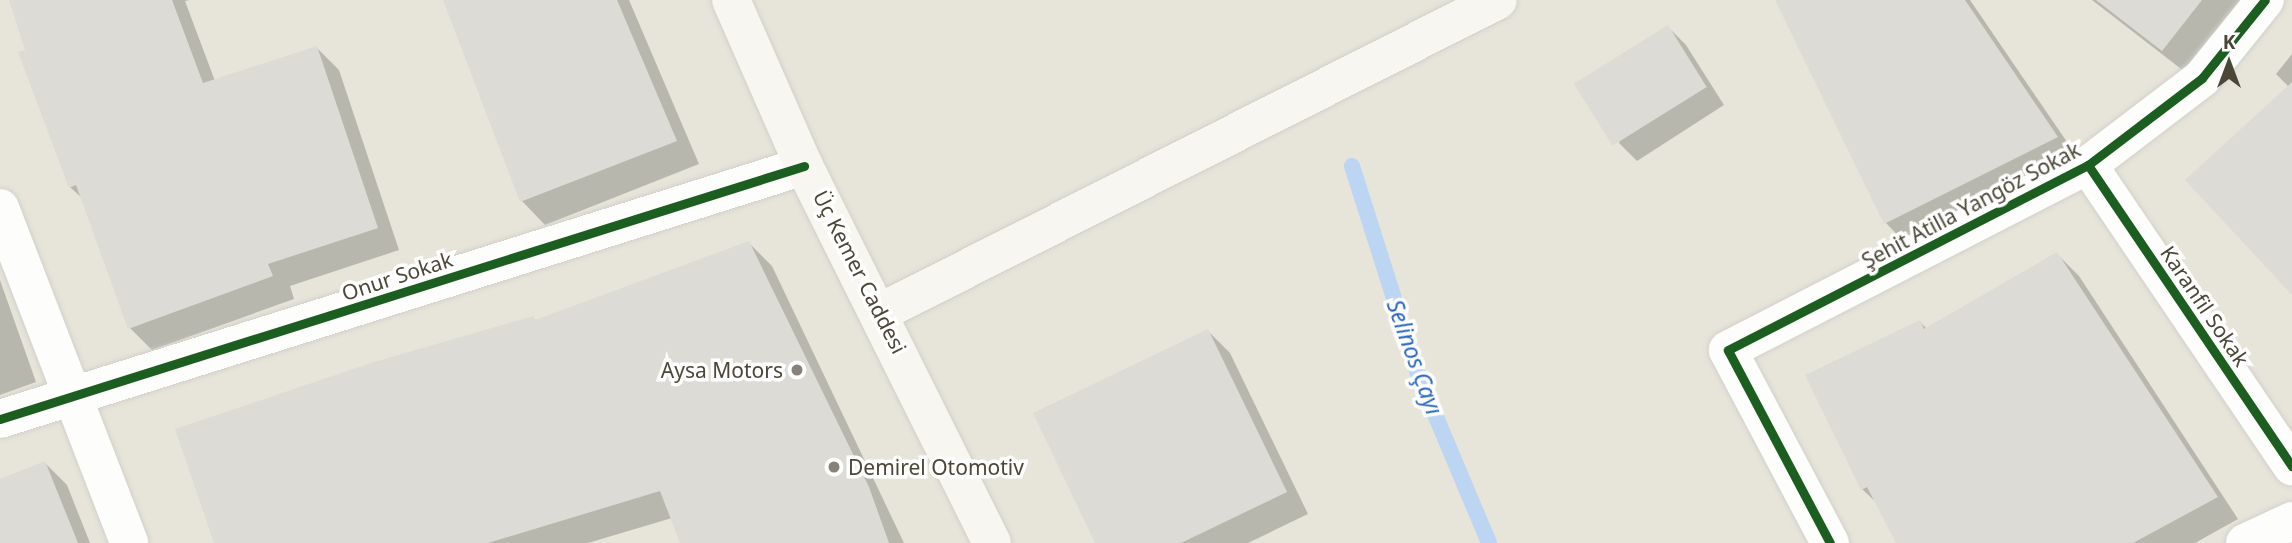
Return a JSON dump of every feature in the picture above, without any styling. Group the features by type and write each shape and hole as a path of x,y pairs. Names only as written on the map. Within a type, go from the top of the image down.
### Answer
{"main road":[{"name":"Üç Kemer Caddesi","path":"731,0 804,166 881,312 992,543"},
{"path":"881,312 968,265 1499,0"}],"street":[{"name":"Şehit Atilla Yangöz Sokak","path":"1830,543 1728,350 2088,165 2202,78 2265,0"},
{"name":"Karanfil Sokak","path":"2088,165 2292,466"},
{"name":"Onur Sokak","path":"0,419 71,399 804,166"},
{"path":"0,208 128,543"},
{"path":"2245,543 2292,521"}],"shaded area":[{"path":"0,0 2292,0 2292,543 0,543"}],"building":[{"path":"9,0 172,0 203,83 317,46 378,228 268,264 273,276 128,329 76,185 69,188 18,52 25,50"},
{"path":"443,0 617,0 677,141 520,202"},
{"path":"1775,0 1965,0 2058,137 1884,224"},
{"path":"2096,0 2202,0 2162,51"},
{"path":"1668,25 1707,87 1613,146 1574,84"},
{"path":"2292,82 2292,295 2185,180"},
{"path":"749,241 869,487 889,543 680,543 660,491 488,543 214,543 175,429 374,362 533,316 535,320"},
{"path":"2057,252 2218,497 2133,543 1896,543 1867,487 1861,490 1805,375 1920,320 1924,329"},
{"path":"1208,329 1287,492 1181,543 1095,543 1033,413"},
{"path":"45,461 78,543 0,543 0,479"}],"waterway":[{"name":"Selinos Çayı","path":"1352,166 1418,374 1489,543"}],"cycle path":[{"path":"1830,543 1728,350 2088,165 2202,78 2265,0"},
{"path":"2088,165 2292,466"},
{"path":"0,419 804,166"}],"place":[{"name":"Aysa Motors","path":"797,370"},
{"name":"Demirel Otomotiv","path":"834,467"}]}
